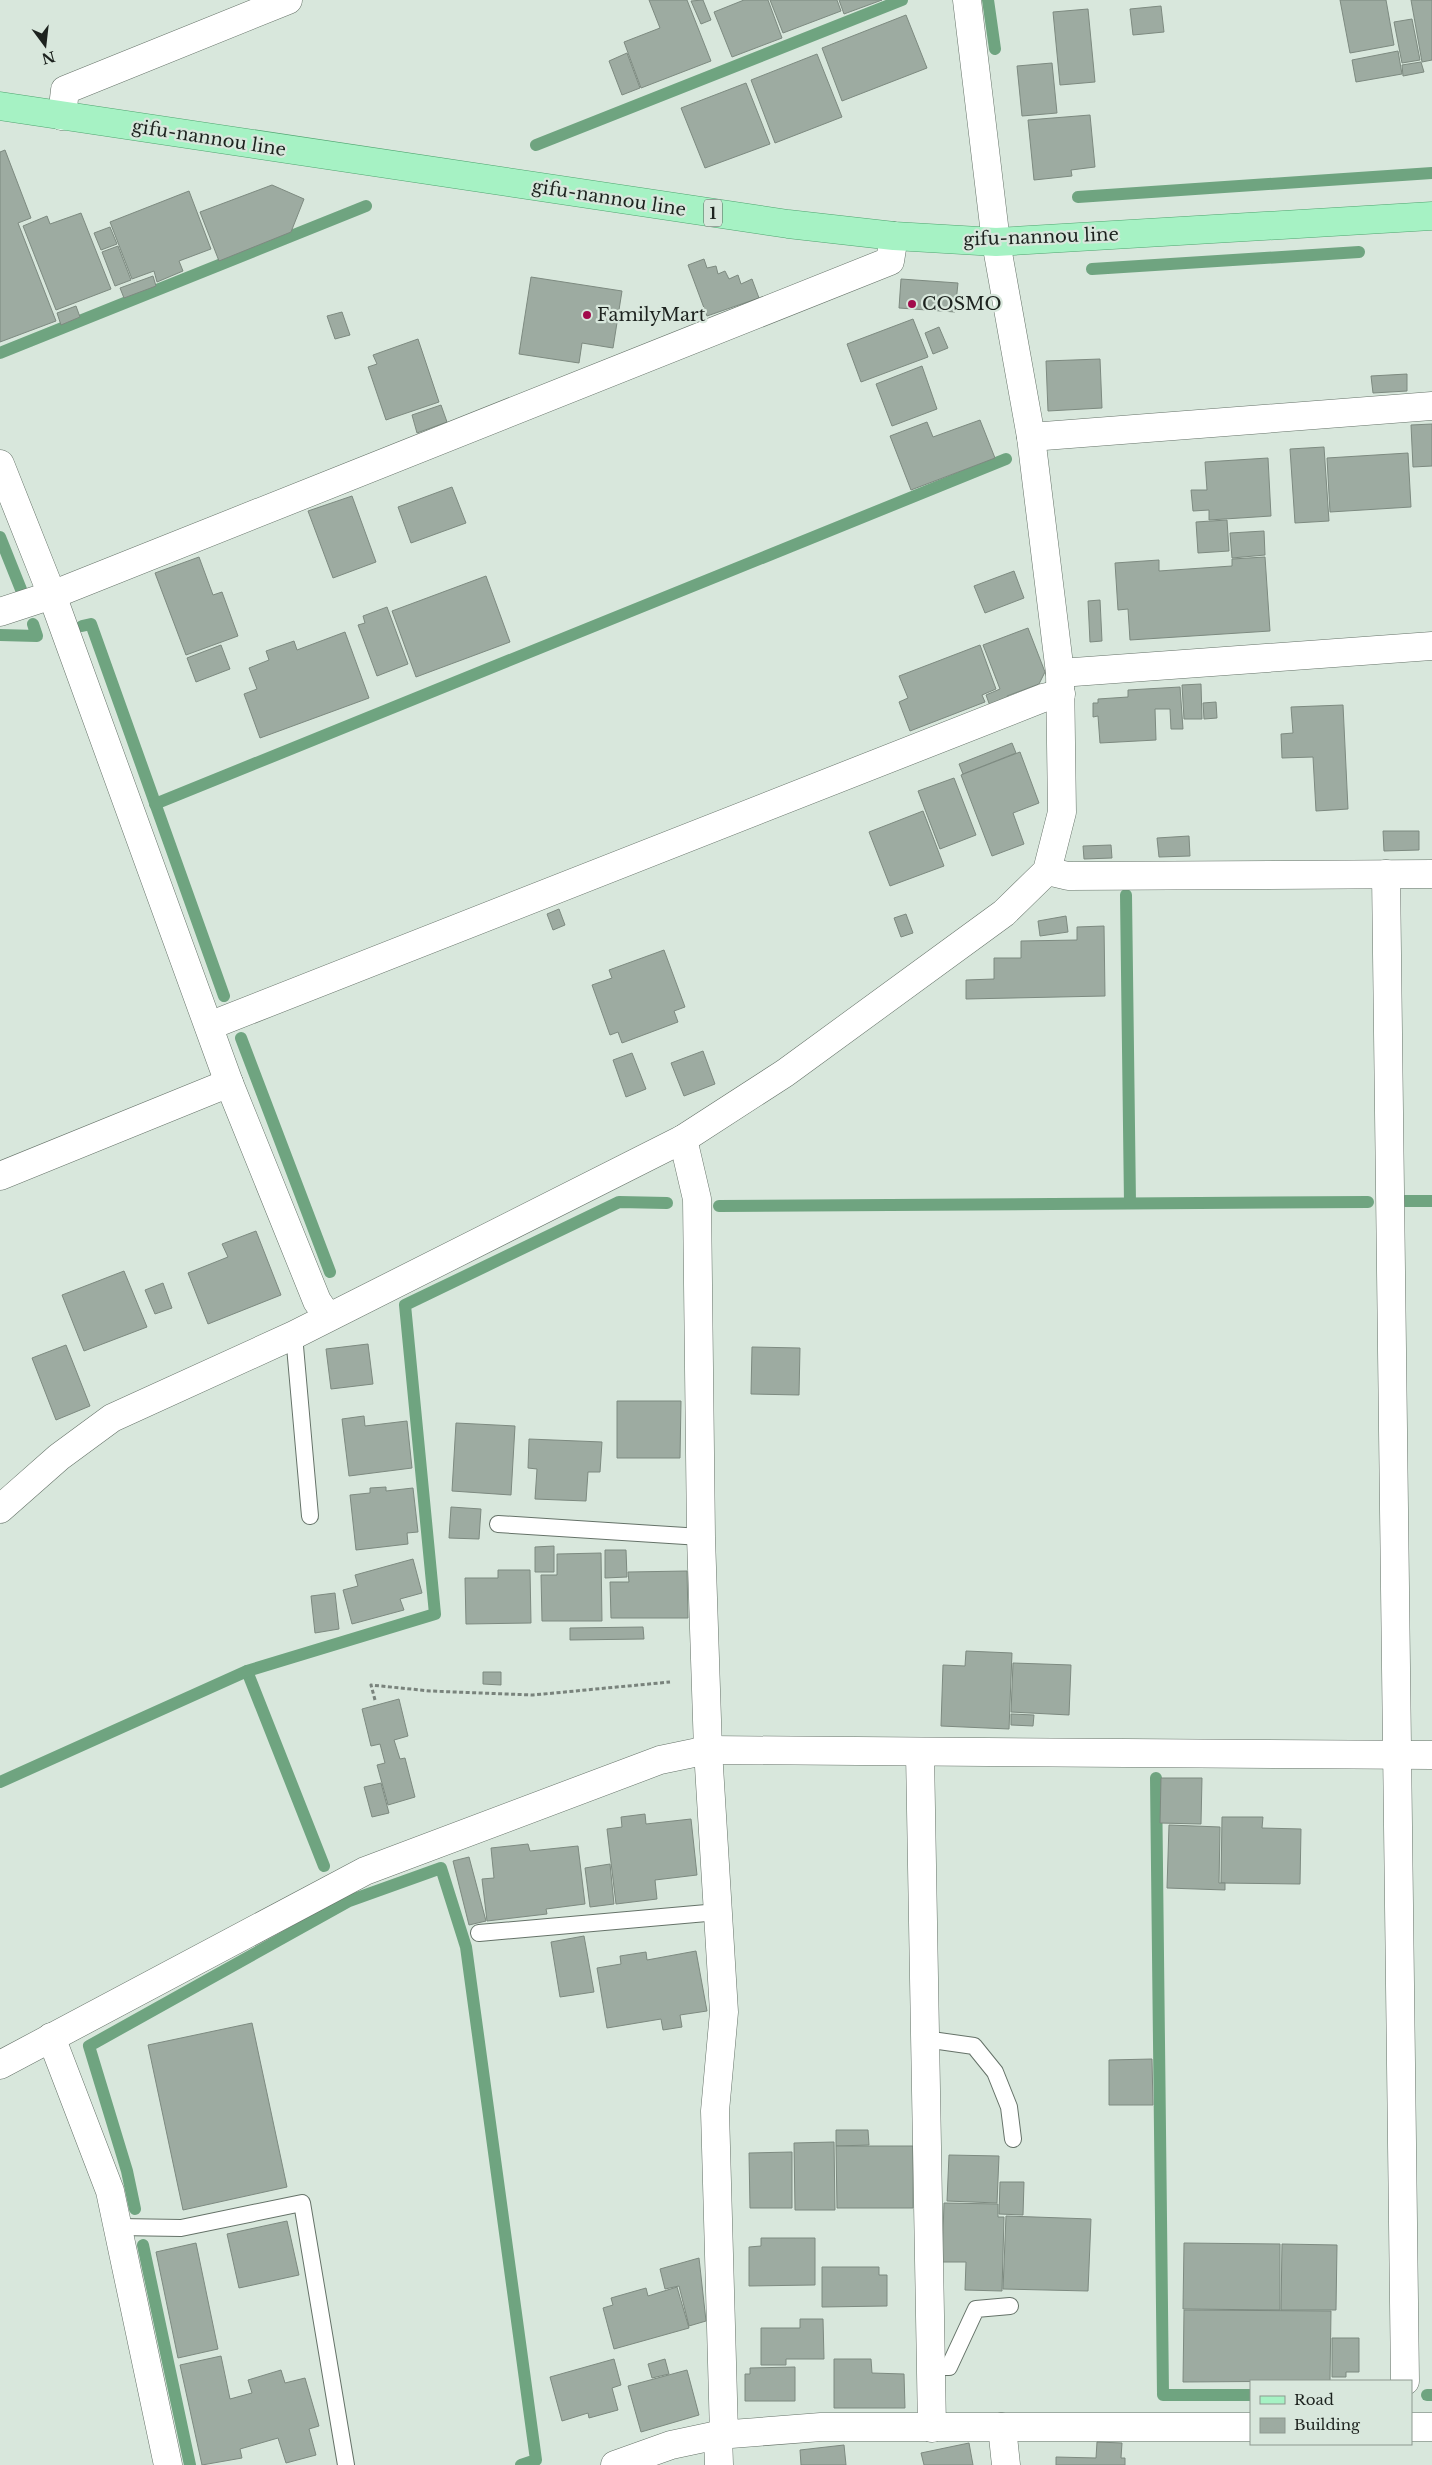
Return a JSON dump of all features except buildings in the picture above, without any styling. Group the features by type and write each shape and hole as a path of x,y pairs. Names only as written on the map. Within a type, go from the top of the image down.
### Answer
{"main road":[{"name":"gifu-nannou line","path":"0,106 788,224 894,236 996,242 1432,216"}],"street":[{"path":"62,116 65,90 288,0"},
{"path":"0,1509 59,1457 112,1418 294,1335 683,1139 785,1073 1004,913 1047,871 1062,812 1060,683 1031,437 996,242 967,0"},
{"path":"0,612 52,595 890,261 894,236"},
{"path":"1031,437 1432,406"},
{"path":"0,464 52,595 229,1083 317,1301 328,1318"},
{"path":"209,1026 1043,698 1060,683 1432,646"},
{"path":"1047,871 1068,876 1432,874"},
{"path":"1386,874 1405,2380"},
{"path":"0,1176 229,1083"},
{"path":"683,1139 697,1199 701,1537 708,1750 724,2012 715,2111 721,2435 719,2465"},
{"path":"0,2064 364,1871 660,1760 708,1750 1432,1755"},
{"path":"920,1752 932,2428"},
{"path":"51,2037 110,2191 168,2465"},
{"path":"615,2465 671,2445 721,2435 821,2427 1250,2427"},
{"path":"1002,2427 1006,2465"},
{"path":"1412,2427 1432,2427"}],"lane":[{"path":"294,1335 310,1516"},
{"path":"498,1524 701,1537"},
{"path":"479,1933 718,1912"},
{"path":"925,2039 974,2046 995,2072 1008,2107 1013,2139"},
{"path":"118,2227 181,2228 302,2203 346,2465"},
{"path":"931,2367 949,2367 976,2308 1010,2306"}],"path":[{"path":"375,1700 371,1686 430,1691 533,1695 706,1679"}],"waterway":[{"path":"536,145 902,0"},
{"path":"988,0 995,49"},
{"path":"1078,197 1432,173"},
{"path":"0,353 366,206"},
{"path":"1092,269 1359,252"},
{"path":"155,804 1006,459"},
{"path":"0,537 22,592"},
{"path":"0,635 37,636 33,624"},
{"path":"82,626 91,624 224,996"},
{"path":"1126,895 1130,1203"},
{"path":"241,1038 330,1272"},
{"path":"1405,1201 1432,1201"},
{"path":"0,1782 247,1671 435,1614 405,1305 619,1202 667,1203"},
{"path":"719,1206 1368,1202"},
{"path":"247,1671 324,1866"},
{"path":"1156,1778 1163,2395 1250,2395"},
{"path":"135,2209 127,2171 89,2046 349,1901 441,1868 466,1947 536,2460 521,2465"},
{"path":"143,2245 190,2465"},
{"path":"1427,2395 1432,2395"}],"place":[{"name":"COSMO","path":"912,304"},
{"name":"FamilyMart","path":"587,315"}]}
